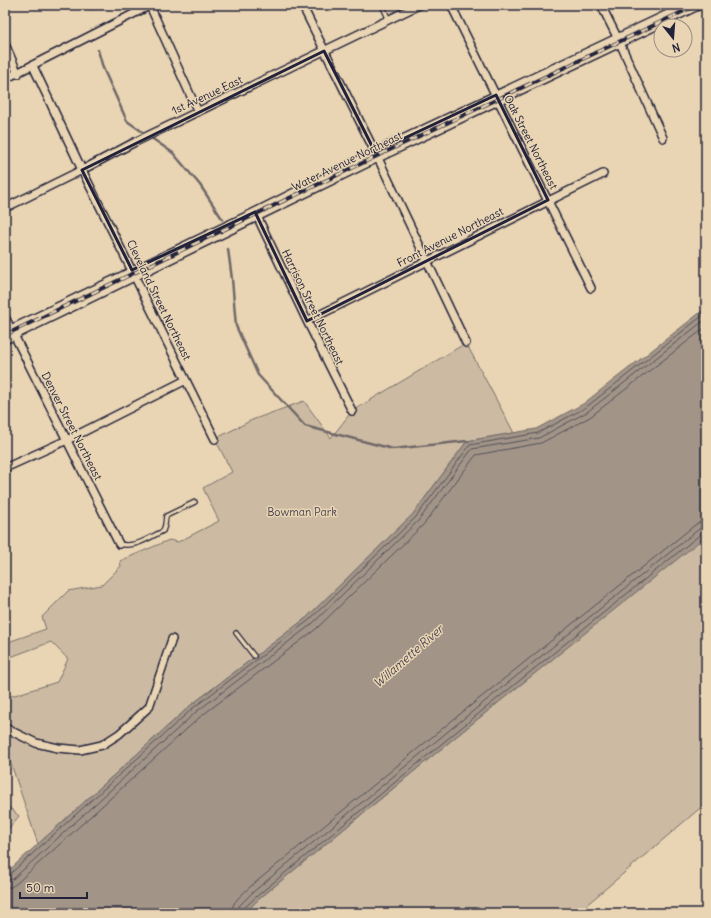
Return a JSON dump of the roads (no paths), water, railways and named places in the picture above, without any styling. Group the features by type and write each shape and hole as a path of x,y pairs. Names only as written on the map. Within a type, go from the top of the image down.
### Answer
{"street":[{"path":"5,79 18,74 151,5 198,112"},
{"path":"302,5 466,343"},
{"name":"1st Avenue East","path":"5,208 135,142 419,5"},
{"name":"Oak Street Northeast","path":"452,5 591,288"},
{"path":"601,5 663,138"},
{"name":"Water Avenue Northeast","path":"619,41 687,5"},
{"name":"Water Avenue Northeast","path":"5,340 10,332 133,274 376,155 619,41 700,5"},
{"path":"5,44 18,74"},
{"name":"Cleveland Street Northeast","path":"33,66 133,274 216,439"},
{"name":"Front Avenue Northeast","path":"307,321 603,174"},
{"name":"Harrison Street Northeast","path":"256,214 352,411"},
{"name":"Denver Street Northeast","path":"5,317 10,332 67,440 119,544"},
{"path":"5,468 67,440 186,380"},
{"path":"5,728 36,743 58,748 80,750 102,745 119,734 149,707 172,639"}],"lane":[{"path":"382,5 389,20"},
{"path":"119,544 128,546 163,531 166,516 195,502"},
{"path":"236,633 254,656"}],"water":[{"name":"Willamette River","path":"706,308 706,535 695,545 458,735 259,899 245,913 5,913 5,874 191,705 306,618 413,514 467,441 536,429 583,404"}],"waterway":[{"path":"90,5 91,9"},
{"path":"98,50 103,68 127,121 173,153 200,185 223,220"},
{"path":"228,249 236,326 258,375 305,426 393,449 468,442"}],"railway":[{"path":"5,335 377,156 697,5"}],"park label":[{"name":"Bowman Park","path":"302,512"}]}
